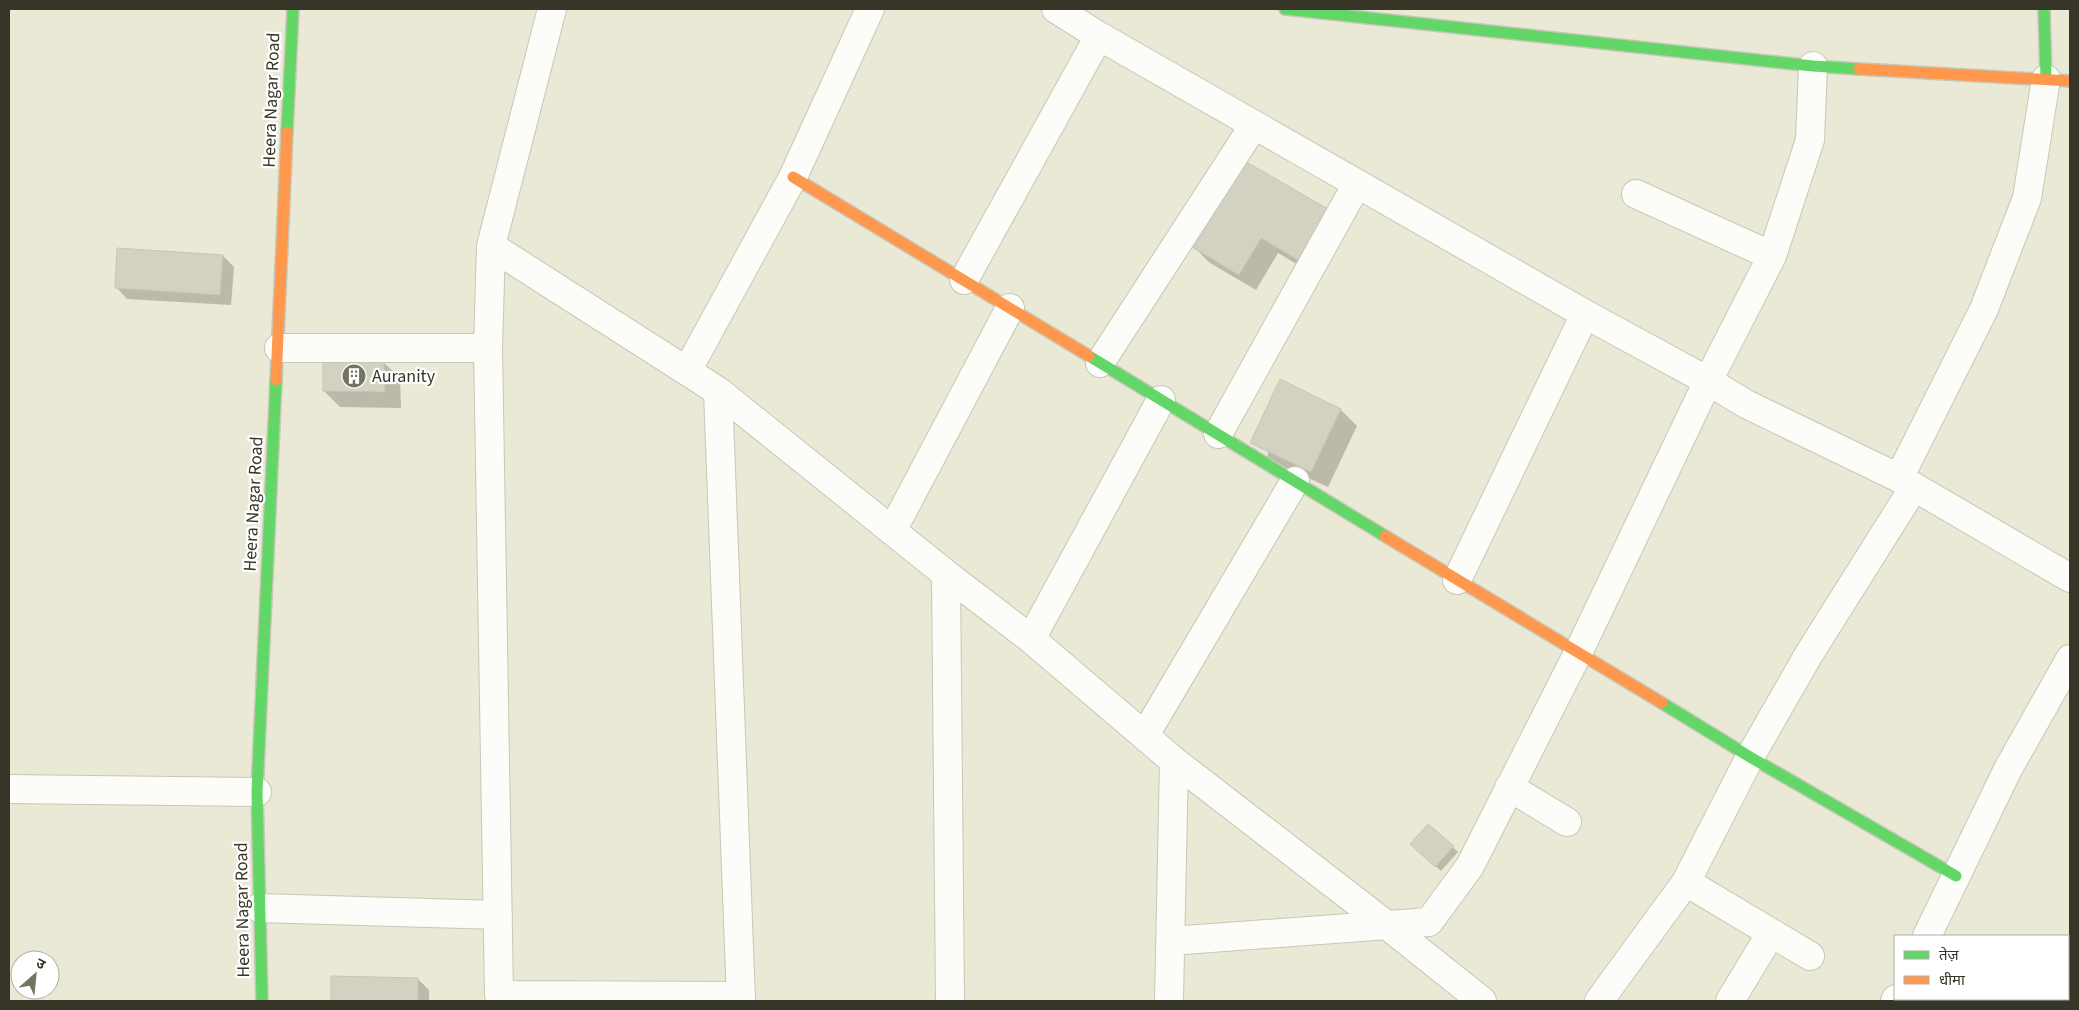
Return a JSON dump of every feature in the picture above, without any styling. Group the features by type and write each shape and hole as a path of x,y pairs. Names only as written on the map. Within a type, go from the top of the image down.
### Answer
{"street":[{"name":"Heera Nagar Road","path":"262,1001 257,792 279,348 293,9"},
{"path":"552,9 491,246 488,348 499,996 741,998 718,391"},
{"path":"687,371 793,176 870,9"},
{"path":"1056,9 1099,36 1585,314 1708,381 1746,404 1907,482 2070,578"},
{"path":"1285,9 1813,66 2058,80"},
{"path":"1599,1001 1686,882 1750,757 1907,482 1984,308 2027,198 2058,80 2044,9"},
{"path":"964,280 1099,36"},
{"path":"1171,941 1429,922 1470,866 1578,653 1708,381 1772,256 1810,140 1813,66"},
{"path":"1100,363 1254,125"},
{"path":"793,176 1750,757 1956,876"},
{"path":"1218,434 1357,184"},
{"path":"1636,194 1772,256"},
{"path":"491,246 718,391 892,532 1031,638 1174,761 1482,1001"},
{"path":"892,532 1010,308"},
{"path":"1457,580 1585,314"},
{"path":"279,348 488,348"},
{"path":"1031,638 1161,400"},
{"path":"1145,735 1295,481"},
{"path":"946,574 950,1001"},
{"path":"1927,935 2008,770 2070,659"},
{"path":"1169,1001 1174,761"},
{"path":"1509,787 1567,822"},
{"path":"9,789 257,792"},
{"path":"1686,882 1810,956"},
{"path":"259,908 498,915"},
{"path":"1730,1001 1771,933"}],"building":[{"path":"1243,160 1328,209 1298,260 1261,238 1239,275 1192,247"},
{"path":"117,248 223,255 220,295 115,288"},
{"name":"Auranity","path":"323,358 384,361 385,392 323,391"},
{"path":"1280,379 1341,409 1311,472 1250,443"},
{"path":"1428,824 1454,846 1435,867 1410,844"},
{"path":"331,976 418,978 418,1001 331,1001"}],"traffic: fast":[{"path":"287,132 293,9"},
{"path":"1285,9 1813,66 1859,69"},
{"path":"2044,9 2046,79"},
{"path":"1089,356 1385,536"},
{"path":"262,1001 257,792 276,380"},
{"path":"1662,703 1750,757 1956,876"}],"traffic: slow":[{"path":"1859,69 2070,81"},
{"path":"276,380 287,132"},
{"path":"793,177 1089,356"},
{"path":"1385,536 1662,703"}],"place":[{"name":"Auranity","path":"354,376"}]}
